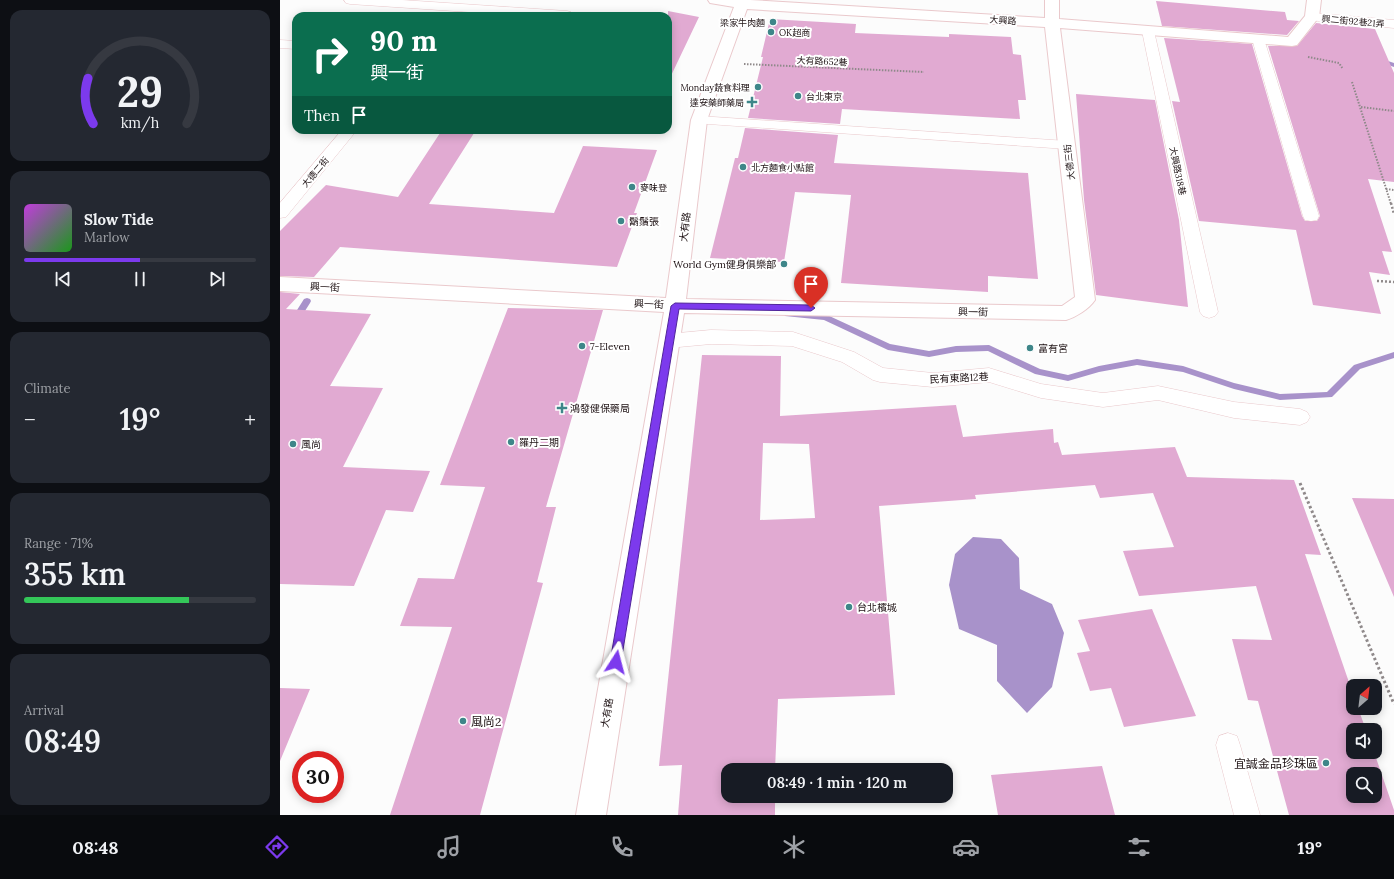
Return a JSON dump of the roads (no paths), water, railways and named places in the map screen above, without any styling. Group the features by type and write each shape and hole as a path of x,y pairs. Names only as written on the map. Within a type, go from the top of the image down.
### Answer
{"street":[{"name":"大興路","path":"715,0 1052,23 1289,42 1312,17"},
{"name":"大德三街","path":"1052,0 1052,23 1085,300 1066,314"},
{"path":"1312,17 1314,0"},
{"name":"大有路","path":"591,815 668,341 675,306 699,120 742,2"},
{"name":"興一街","path":"280,284 675,306 1066,314"}],"lane":[{"path":"350,0 518,12"},
{"name":"興二街92巷21弄","path":"1312,17 1394,24"},
{"name":"大興路318巷","path":"1148,31 1209,312"},
{"path":"1258,39 1310,216"},
{"path":"280,44 292,45"},
{"path":"699,120 1067,145"},
{"name":"大德二街","path":"280,213 347,134"},
{"name":"民有東路12巷","path":"668,341 711,337 793,339 848,358 880,375 933,380 988,375 1041,391 1103,400 1158,393 1234,410 1300,418"},
{"path":"1228,745 1247,815"}],"waterway":[{"path":"1379,60 1394,65"},
{"path":"295,320 307,301"},
{"path":"788,314 825,317 888,347 929,354 956,349 989,348 1038,372 1068,378 1099,369 1137,362 1183,369 1234,386 1280,397 1329,395 1357,367 1394,355"}],"place":[{"name":"梁家牛肉麵","path":"773,22"},
{"name":"OK超商","path":"771,32"},
{"name":"Monday蔬食料理","path":"758,87"},
{"name":"台北東京","path":"798,96"},
{"name":"達安藥師藥局","path":"752,102"},
{"name":"北方麵食小點館","path":"743,167"},
{"name":"麥味登","path":"632,187"},
{"name":"鬍鬚張","path":"621,221"},
{"name":"World Gym健身俱樂部","path":"784,264"},
{"name":"7-Eleven","path":"582,346"},
{"name":"富有宮","path":"1030,348"},
{"name":"鴻發健保藥局","path":"562,408"},
{"name":"羅丹二期","path":"511,442"},
{"name":"風尚","path":"293,444"},
{"name":"台北檳城","path":"849,607"},
{"name":"風尚2","path":"463,721"},
{"name":"宜誠金品珍珠區","path":"1326,763"}]}
